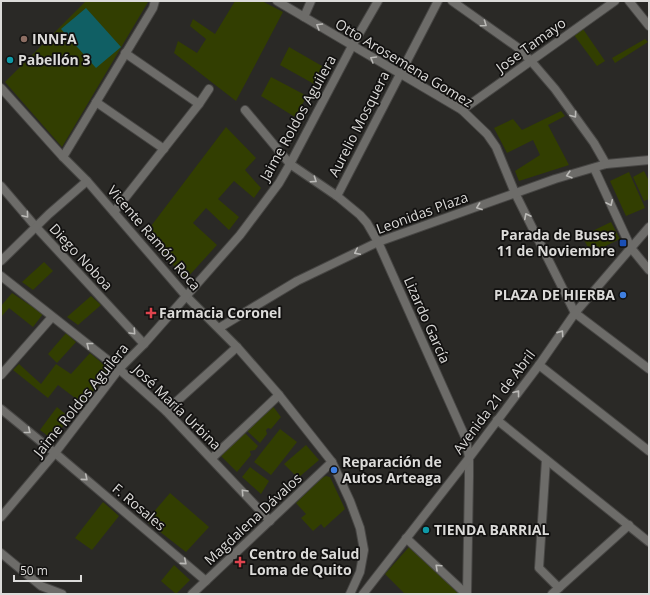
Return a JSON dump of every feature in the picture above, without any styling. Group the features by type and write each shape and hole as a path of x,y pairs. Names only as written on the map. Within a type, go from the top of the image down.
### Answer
{"street":[{"path":"63,157 153,8 155,1"},
{"name":"Otto Arosemena Gomez","path":"277,1 400,75 462,110 487,134 496,148 515,193 575,313"},
{"path":"304,17 311,1"},
{"name":"Jaime Roldos Aguilera","path":"1,517 55,453 119,369 144,344 240,235 279,183 352,46 378,1"},
{"name":"Aurelio Mosquera","path":"337,196 438,1"},
{"path":"452,1 517,47 531,61 555,89 594,143 606,164"},
{"name":"Jose Tamayo","path":"462,110 615,1"},
{"path":"629,1 649,26"},
{"path":"125,53 199,104"},
{"name":"Vicente Ramón Roca","path":"1,88 63,157 87,181 186,296 237,347 279,395 332,462 350,501 360,528 364,550 360,572 350,594"},
{"path":"114,212 199,104 209,89"},
{"path":"96,102 164,149"},
{"name":"Lizardo García","path":"245,110 290,164 337,196 360,215 367,223 378,242 466,439 469,458 467,594"},
{"name":"Leonidas Plaza","path":"219,328 297,281 378,242 555,179 606,164 649,160"},
{"path":"594,168 631,248 649,270"},
{"path":"1,261 87,181"},
{"name":"Diego Noboa","path":"1,186 36,227 144,344"},
{"name":"Avenida 21 de Abril","path":"362,594 469,458 496,420 539,365 575,313 649,227"},
{"name":"José María Urbina","path":"1,276 119,369 166,411 270,521"},
{"path":"575,313 649,369"},
{"path":"1,376 52,317"},
{"path":"166,411 237,347"},
{"path":"539,365 649,451"},
{"path":"212,458 279,395"},
{"name":"F. Rosales","path":"1,409 206,581"},
{"path":"496,420 649,542"},
{"path":"546,460 539,568 559,588"},
{"name":"Magdalena Dávalos","path":"192,594 332,462"},
{"path":"552,594 629,526"},
{"path":"406,538 467,594"},
{"path":"1,553 41,586 62,594"}],"green space":[{"path":"86,1 148,2 62,147 5,82"},
{"path":"235,1 262,1 283,12 236,101 174,53 178,41 197,53 206,39 190,26 193,19 215,34"},
{"path":"583,29 605,61 597,66 574,35"},
{"path":"645,39 648,42 615,63 612,58"},
{"path":"289,47 322,66 314,84 280,65"},
{"path":"271,77 307,96 295,117 261,96"},
{"path":"561,111 565,116 548,125 569,165 519,181 515,171 540,155 533,140 507,153 494,128 513,119 522,130"},
{"path":"226,127 256,158 245,170 261,188 254,198 234,181 218,199 239,217 229,230 206,208 193,223 217,245 186,279 145,234"},
{"path":"644,171 649,181 649,199 644,201 633,177"},
{"path":"629,172 645,208 626,216 610,181"},
{"path":"611,222 620,239 591,253 582,236"},
{"path":"44,262 53,271 33,290 22,282"},
{"path":"12,293 43,314 33,327 9,308 1,317 1,306"},
{"path":"91,296 101,305 78,325 67,317"},
{"path":"66,333 76,342 57,363 48,354"},
{"path":"90,353 110,370 83,404 58,385 48,398 13,370 19,364 41,384 56,364 71,374"},
{"path":"272,405 281,417 271,429 268,428 266,430 267,434 260,443 246,430"},
{"path":"57,407 70,418 52,439 40,430"},
{"path":"280,429 297,442 271,475 254,462"},
{"path":"244,432 258,446 255,450 250,451 251,455 237,472 220,455"},
{"path":"306,445 319,460 298,478 284,464"},
{"path":"250,467 269,481 261,494 242,477"},
{"path":"326,476 330,477 345,509 324,528 321,524 313,531 301,518 306,514 296,503"},
{"path":"170,493 209,527 186,552 146,521"},
{"path":"103,502 119,516 92,550 75,538"},
{"path":"409,547 461,594 405,594 385,574"},
{"path":"174,565 190,580 176,594 161,581"}],"water":[{"path":"86,8 121,47 96,68 61,29"}],"place":[{"name":"INNFA","path":"24,39"},
{"name":"Pabellón 3","path":"10,60"},
{"name":"Parada de Buses 11 de Noviembre","path":"623,243"},
{"name":"PLAZA DE HIERBA","path":"623,295"},
{"name":"Farmacia Coronel","path":"151,313"},
{"name":"Reparación de Autos Arteaga","path":"334,470"},
{"name":"TIENDA BARRIAL","path":"426,530"},
{"name":"Centro de Salud Loma de Quito","path":"240,562"}]}
